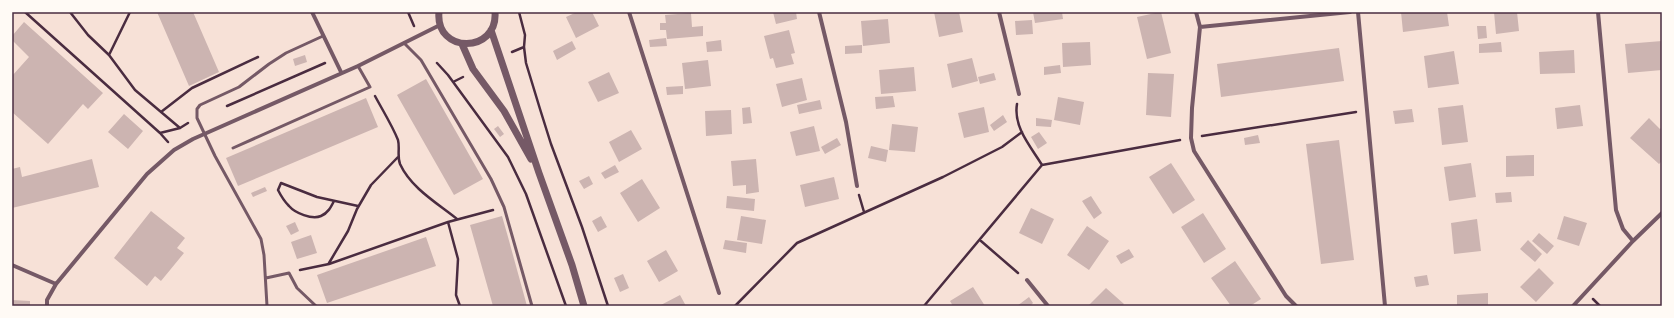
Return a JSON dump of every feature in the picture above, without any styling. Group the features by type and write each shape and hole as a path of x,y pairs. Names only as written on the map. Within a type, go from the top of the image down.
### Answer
{"street":[{"path":"312,12 341,72"},
{"path":"439,12 440,25 446,36 462,44 475,43 487,36 495,19 495,12"},
{"path":"629,12 719,293"},
{"path":"819,12 846,122 857,186"},
{"path":"999,12 1019,94"},
{"path":"1196,12 1200,27 1192,108 1191,138 1194,151 1286,296 1296,306"},
{"path":"1200,27 1350,12"},
{"path":"1358,12 1385,306"},
{"path":"1598,12 1616,210 1623,229 1633,241"},
{"path":"47,306 47,300 56,284 147,174 174,150 205,134 341,72 358,66 440,25"},
{"path":"491,30 539,173 572,265 584,306"},
{"path":"462,44 473,69 504,111 539,173"},
{"path":"1573,306 1633,241 1662,213"},
{"path":"12,265 56,284"},
{"path":"1027,280 1048,306"}],"lane":[{"path":"267,306 262,239 215,156 197,118 197,109 200,105 239,87 286,53 323,36"},
{"path":"404,43 421,60 491,179 504,207 532,306"},
{"path":"233,148 370,86 358,66"},
{"path":"266,278 289,274 297,288 316,306"}],"path":[{"path":"25,12 160,133 174,150"},
{"path":"70,12 88,35 109,56 135,90 180,128"},
{"path":"109,56 130,12"},
{"path":"408,12 420,36"},
{"path":"519,12 525,35 524,47 526,63 551,144 584,234 608,306"},
{"path":"161,112 192,88 248,63 260,56"},
{"path":"222,109 335,59"},
{"path":"434,59 448,75 508,157 526,194 566,306"},
{"path":"370,86 398,142 398,157 401,165 412,180 428,197 457,219"},
{"path":"1019,94 1016,111 1018,123 1042,165"},
{"path":"924,306 981,241 1042,165 1191,138 1368,110"},
{"path":"160,133 180,128 197,118"},
{"path":"735,306 797,243 949,174 1002,147 1022,132"},
{"path":"329,264 348,231 358,206 371,185 398,157"},
{"path":"334,201 328,210 321,216 313,218 290,207 282,198 278,190 281,182 317,197 358,206"},
{"path":"857,186 864,212"},
{"path":"289,274 329,264 457,219 504,207"},
{"path":"448,222 458,259 456,295 458,305"},
{"path":"981,241 1027,280"}],"building":[{"path":"157,12 193,12 219,72 189,86"},
{"path":"577,12 592,12 599,26 576,38 566,17"},
{"path":"773,12 796,12 797,19 776,24"},
{"path":"934,12 959,12 963,32 939,37"},
{"path":"1033,12 1062,12 1063,19 1035,23"},
{"path":"1161,12 1171,53 1147,59 1137,17"},
{"path":"1401,12 1447,12 1449,26 1403,32"},
{"path":"1494,12 1517,12 1519,31 1496,34"},
{"path":"691,13 692,27 703,26 703,36 667,39 666,30 660,30 660,23 666,23 665,15"},
{"path":"888,19 890,43 863,46 861,21"},
{"path":"1032,20 1033,34 1016,35 1015,21"},
{"path":"24,22 103,93 88,109 83,104 48,144 12,112 12,76 29,57 12,40 12,36"},
{"path":"1477,26 1486,26 1487,38 1478,39"},
{"path":"789,30 795,53 791,54 794,64 776,68 773,58 770,59 764,36"},
{"path":"666,38 667,46 650,47 649,40"},
{"path":"721,40 722,51 707,52 706,42"},
{"path":"572,41 576,49 557,60 553,51"},
{"path":"1662,41 1662,70 1628,73 1625,44"},
{"path":"1090,42 1091,65 1063,67 1062,43"},
{"path":"1501,42 1502,52 1479,53 1479,44"},
{"path":"862,45 862,53 845,54 845,46"},
{"path":"1339,48 1344,81 1221,97 1217,64"},
{"path":"1574,50 1575,73 1540,74 1539,52"},
{"path":"1454,51 1459,84 1428,88 1424,56"},
{"path":"305,55 307,62 295,66 293,59"},
{"path":"972,58 978,81 952,88 947,64"},
{"path":"708,60 711,86 685,89 682,63"},
{"path":"1060,65 1061,73 1044,75 1044,67"},
{"path":"914,67 916,91 881,94 879,70"},
{"path":"609,72 619,93 598,102 588,82"},
{"path":"994,73 996,80 980,84 978,77"},
{"path":"1148,73 1174,74 1171,117 1146,115"},
{"path":"802,78 807,100 782,107 776,84"},
{"path":"426,79 483,179 454,195 397,95"},
{"path":"683,86 683,94 667,95 666,87"},
{"path":"893,96 895,107 876,109 875,97"},
{"path":"1058,97 1084,102 1080,125 1054,120"},
{"path":"366,98 378,127 238,186 226,158"},
{"path":"820,100 822,109 799,114 797,105"},
{"path":"1463,105 1468,142 1442,145 1438,108"},
{"path":"1580,105 1583,126 1557,129 1555,108"},
{"path":"750,107 752,123 743,124 742,108"},
{"path":"984,107 989,132 964,138 958,113"},
{"path":"1412,109 1414,122 1395,124 1393,111"},
{"path":"731,110 732,134 706,136 705,111"},
{"path":"124,114 143,131 128,149 108,132"},
{"path":"1003,115 1007,122 994,131 990,125"},
{"path":"1036,118 1052,120 1051,127 1036,126"},
{"path":"1649,118 1660,129 1662,127 1662,161 1659,164 1630,138"},
{"path":"892,124 918,127 915,152 889,150"},
{"path":"498,126 504,134 500,137 494,129"},
{"path":"814,126 820,151 796,156 790,132"},
{"path":"631,130 642,149 619,162 609,142"},
{"path":"1039,132 1047,143 1038,149 1031,137"},
{"path":"1258,135 1260,143 1245,145 1244,138"},
{"path":"837,138 841,145 825,154 821,147"},
{"path":"1339,140 1354,260 1321,264 1306,144"},
{"path":"871,146 888,150 886,162 868,158"},
{"path":"1534,155 1534,176 1506,177 1506,156"},
{"path":"92,159 99,187 12,208 12,169 20,167 22,177"},
{"path":"756,159 759,192 746,194 746,185 733,186 731,161"},
{"path":"1171,163 1195,200 1173,214 1149,177"},
{"path":"1471,163 1476,197 1449,201 1444,167"},
{"path":"615,165 619,172 605,179 601,173"},
{"path":"589,176 593,184 584,189 579,181"},
{"path":"834,177 839,199 805,207 800,185"},
{"path":"642,179 660,208 638,222 620,193"},
{"path":"265,187 267,191 253,197 251,193"},
{"path":"1511,192 1512,202 1496,203 1495,193"},
{"path":"727,196 755,199 754,211 726,208"},
{"path":"1091,196 1102,213 1094,219 1082,201"},
{"path":"1031,208 1054,219 1042,244 1019,233"},
{"path":"151,211 185,238 177,248 184,253 161,281 155,276 147,286 114,258"},
{"path":"1203,213 1226,249 1204,263 1181,227"},
{"path":"502,216 527,306 493,306 470,225"},
{"path":"601,216 607,227 598,232 592,221"},
{"path":"741,216 766,220 762,244 737,240"},
{"path":"1564,216 1587,223 1579,246 1557,239"},
{"path":"1477,219 1481,251 1454,254 1451,223"},
{"path":"295,222 299,231 291,235 286,226"},
{"path":"1087,226 1109,241 1089,270 1067,255"},
{"path":"1539,233 1554,246 1547,254 1532,241"},
{"path":"311,235 317,253 297,259 291,242"},
{"path":"426,237 436,266 327,303 317,275"},
{"path":"725,240 747,243 746,253 723,249"},
{"path":"1528,240 1542,254 1535,262 1520,249"},
{"path":"1129,249 1134,257 1121,264 1116,256"},
{"path":"666,250 678,271 659,282 647,261"},
{"path":"1235,261 1261,299 1250,306 1231,306 1211,278"},
{"path":"1539,268 1554,283 1536,302 1520,287"},
{"path":"623,274 629,288 620,292 614,278"},
{"path":"1427,275 1429,285 1416,287 1414,277"},
{"path":"973,287 985,306 953,306 950,301"},
{"path":"1106,288 1124,304 1122,306 1088,306"},
{"path":"1488,293 1488,306 1457,306 1457,295"},
{"path":"680,295 686,306 659,306"},
{"path":"1029,297 1033,303 1030,306 1017,306"},
{"path":"12,300 30,301 30,306 12,306"}]}
